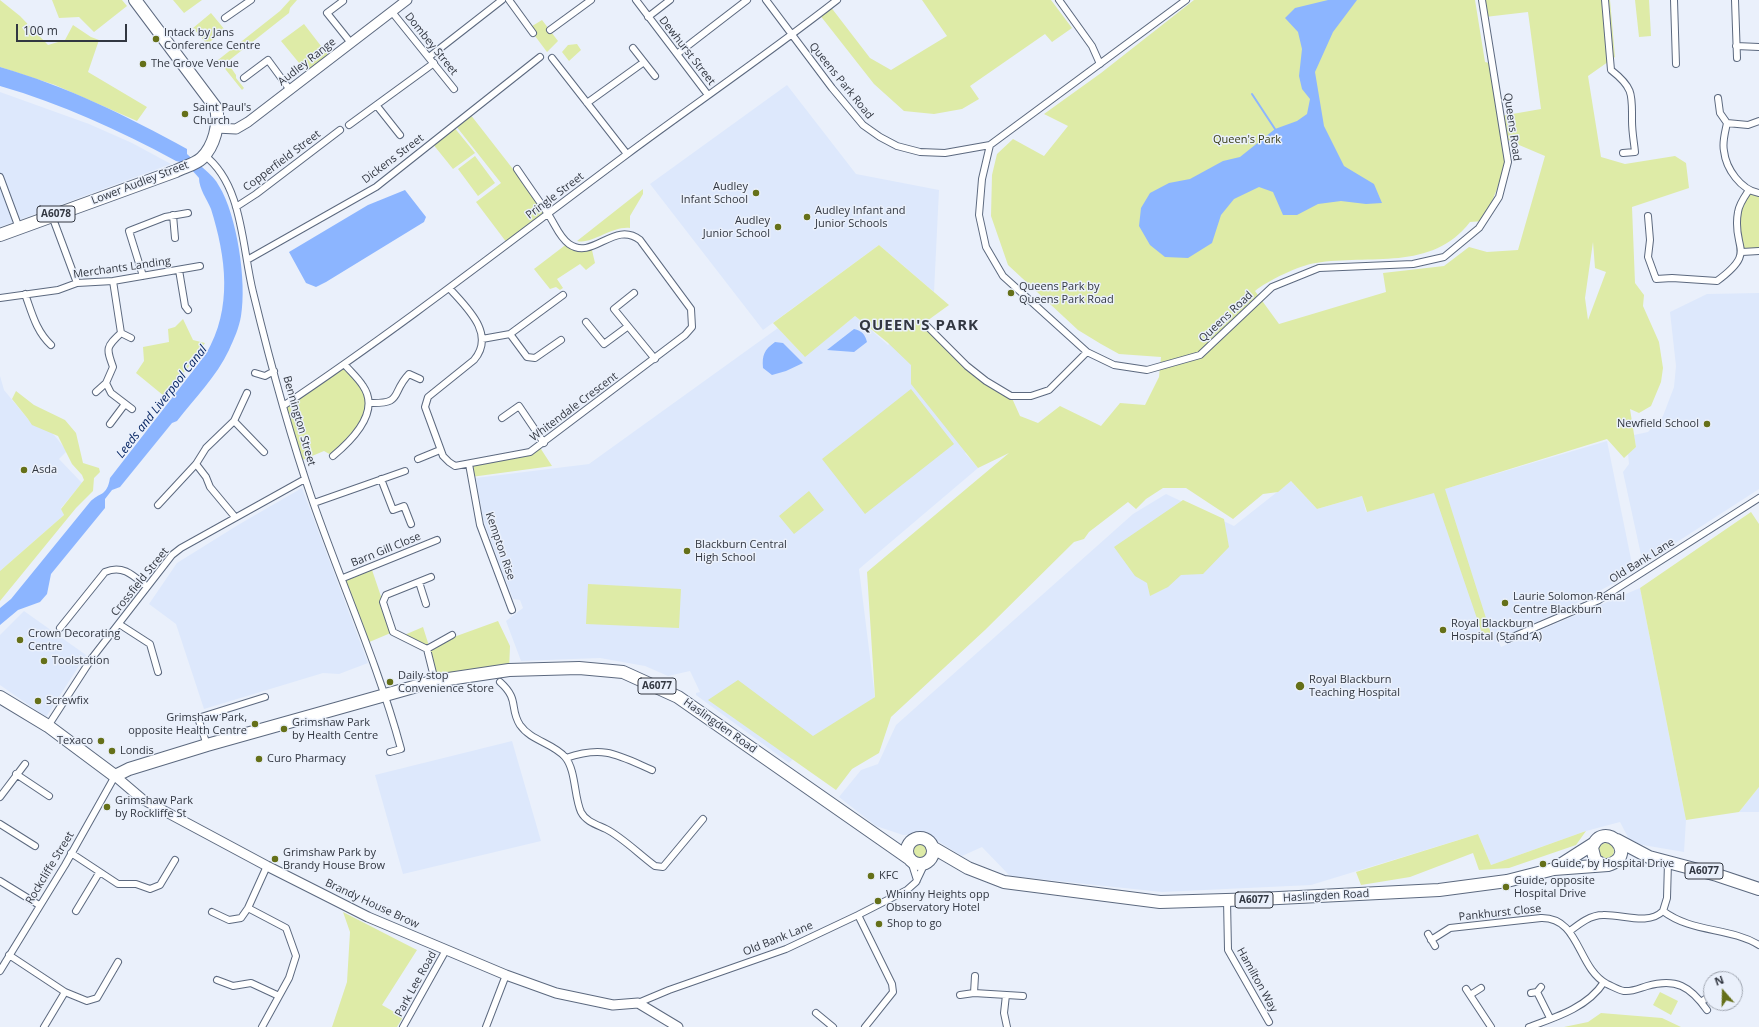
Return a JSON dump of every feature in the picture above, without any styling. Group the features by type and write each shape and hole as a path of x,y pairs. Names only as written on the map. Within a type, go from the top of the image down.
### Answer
{"highway":[{"path":"136,0 216,108 218,117 212,144 202,157"},
{"name":"Lower Audley Street","path":"0,235 176,171 202,157"},
{"name":"Haslingden Road","path":"115,776 129,769 207,745 435,681 509,670 579,668 623,672 678,697 911,860"},
{"path":"0,697 48,726 115,776"},
{"name":"A6077","path":"1593,844 1602,837 1612,837 1617,840"},
{"name":"A6077","path":"885,842 924,839 932,847"},
{"path":"1593,844 1593,857 1599,863 1608,864 1616,861 1621,853 1617,840"},
{"name":"Haslingden Road","path":"1617,840 1649,857 1717,875 1759,889"},
{"path":"911,860 907,851 912,841"},
{"name":"Haslingden Road","path":"1554,868 1593,844"},
{"path":"927,862 932,854 932,847"},
{"name":"Haslingden Road","path":"932,847 992,880 1160,902 1439,890 1507,881 1554,868 1608,864 1632,858 1649,857"},
{"name":"A6077","path":"911,860 917,864 927,862"},
{"name":"Haslingden Road","path":"927,862 957,862"}],"street":[{"path":"226,18 251,0"},
{"name":"Audley Range","path":"216,128 229,129 242,126 407,0"},
{"path":"429,57 502,0"},
{"path":"509,0 533,33"},
{"path":"550,30 591,0"},
{"name":"Dewhurst Street","path":"636,0 708,94"},
{"path":"648,17 670,0"},
{"path":"677,54 747,0"},
{"name":"Queens Park Road","path":"766,0 827,82 863,125 880,137 897,146 920,152 946,153 990,145"},
{"name":"Pringle Street","path":"283,406 345,365 450,289 627,154 837,0"},
{"path":"1059,0 1092,46 1100,64"},
{"path":"990,145 1186,0"},
{"name":"Queens Road","path":"990,145 982,180 979,215 986,247 1003,276 1087,352 1114,365 1147,370 1200,355 1272,287 1319,268 1413,264 1444,258 1479,228 1498,197 1508,162 1482,0"},
{"path":"1605,0 1611,70 1622,79 1633,99 1632,121 1635,152 1623,153"},
{"path":"1674,0 1676,64"},
{"path":"1735,0 1737,58"},
{"path":"343,1 327,13 351,43"},
{"name":"Dombey Street","path":"392,12 454,89"},
{"path":"1736,46 1759,47"},
{"path":"633,48 655,76"},
{"name":"Dickens Street","path":"247,260 376,187 540,57"},
{"path":"552,58 627,154"},
{"path":"244,78 268,60 290,90"},
{"path":"587,103 644,62"},
{"path":"349,125 434,63"},
{"path":"1718,98 1720,113 1727,123 1723,140 1724,152 1734,175 1749,190 1759,193"},
{"path":"377,106 400,135"},
{"path":"1727,123 1748,125 1759,121"},
{"name":"Copperfield Street","path":"236,207 256,194 340,130"},
{"name":"Bennington Street","path":"202,157 214,163 224,176 232,192 253,290 283,406 305,478 385,694 401,749 390,752"},
{"path":"517,169 548,214"},
{"path":"0,177 19,228"},
{"path":"1648,216 1650,240 1648,257 1656,279 1672,278 1717,281 1733,270 1739,262 1742,252 1736,223 1738,210 1749,190"},
{"path":"143,276 129,231 164,217 188,213"},
{"name":"Whitendale Crescent","path":"482,339 479,354 474,360 428,398 425,407 440,450 449,462 455,466 530,452 655,359 685,335 692,327 691,309 640,240 635,236 620,234 583,249 576,248 561,236 548,214"},
{"path":"173,215 176,238"},
{"path":"52,216 77,283"},
{"path":"1742,252 1759,251"},
{"name":"Merchants Landing","path":"0,298 58,290 77,283 114,281 200,266"},
{"path":"179,270 185,306 188,310"},
{"path":"114,281 121,333"},
{"path":"450,289 476,318 482,332 482,339 510,334 563,295"},
{"path":"634,293 614,309 627,327 655,359"},
{"path":"25,294 35,323 43,337 51,345"},
{"path":"586,322 604,344 627,327"},
{"path":"927,326 967,366 986,382 1011,396 1030,396 1049,390 1087,352"},
{"path":"121,333 131,338"},
{"path":"96,392 106,383 113,367 107,352 109,344 121,333"},
{"path":"510,334 527,357 535,358 562,340"},
{"path":"333,456 351,441 365,420 368,403 364,387 345,365"},
{"path":"255,373 265,376 274,371"},
{"path":"368,403 387,404 396,397 404,379 409,374 420,379"},
{"path":"106,383 111,393 132,409"},
{"path":"158,505 196,464 206,448 234,421 247,393"},
{"path":"110,424 125,404"},
{"path":"502,418 519,406 544,443"},
{"path":"234,421 264,452"},
{"path":"418,459 440,450"},
{"path":"196,464 206,478 210,487 235,517"},
{"name":"Kempton Rise","path":"468,464 480,524 512,610"},
{"path":"314,503 405,471"},
{"name":"Crossfield Street","path":"48,726 92,658 172,555 181,548 305,478"},
{"path":"381,479 393,510 404,506 411,524"},
{"name":"Old Bank Lane","path":"1508,639 1599,600 1759,498"},
{"name":"Barn Gill Close","path":"342,578 437,540"},
{"path":"60,628 105,572 113,568 122,569 128,572 147,587"},
{"path":"431,577 386,595 383,602 393,632 426,648 435,681"},
{"path":"419,582 426,604"},
{"path":"119,624 150,644 158,672"},
{"path":"426,648 452,635"},
{"path":"500,682 509,690 513,698 516,717 521,727 534,737 557,750 566,758 582,814 592,823 608,830 655,866 663,867 703,819"},
{"path":"207,745 198,718 265,698"},
{"path":"566,758 579,754 601,751 617,755 652,770"},
{"path":"0,797 25,764"},
{"path":"16,774 49,796"},
{"name":"Rockcliffe Street","path":"0,971 71,853 115,776"},
{"name":"Brandy House Brow","path":"115,776 142,799 368,918 506,976 556,993 613,1005 638,1003"},
{"path":"0,824 35,846"},
{"path":"71,853 99,873 118,884 136,884 150,889 160,885 175,860"},
{"path":"911,860 917,880"},
{"name":"Old Bank Lane","path":"638,1003 669,990 786,949 858,915 907,890 917,880 927,862"},
{"path":"1668,862 1667,898 1663,911 1652,918 1602,914 1584,921 1570,931 1590,967 1604,982 1618,989 1628,991 1661,983 1672,983 1689,989 1703,1005"},
{"path":"212,912 229,920 241,918 248,908 267,866"},
{"path":"76,911 99,873"},
{"path":"0,881 39,905"},
{"name":"Hamilton Way","path":"1227,900 1228,950 1269,1022"},
{"path":"248,908 286,928 296,956 289,978 262,1027"},
{"path":"1663,911 1684,923 1742,936 1759,945"},
{"path":"858,915 892,984 893,992 865,1027"},
{"name":"Pankhurst Close","path":"1435,946 1430,937 1450,928 1541,918 1556,920 1570,931"},
{"name":"Park Lee Road","path":"403,1027 446,950"},
{"path":"9,956 65,992 87,1001 97,998 118,962"},
{"path":"486,1027 506,976"},
{"path":"974,993 975,976"},
{"path":"217,980 233,986 251,983 279,996"},
{"path":"1530,1027 1587,1002 1596,994 1604,982"},
{"path":"1470,996 1481,988"},
{"path":"1466,989 1491,1027"},
{"path":"1536,991 1550,1018"},
{"path":"44,1027 65,992"},
{"path":"960,995 974,993 1023,996"},
{"path":"1006,995 1004,1013 1007,1027"},
{"path":"638,1003 678,1027"},
{"path":"816,1013 833,1027"}],"shaded area":[{"name":"Audley Infant and Junior Schools","path":"787,85 856,174 939,190 934,292 879,245 763,330 650,184"},
{"path":"0,92 89,124 132,143 171,164 0,227"},
{"name":"Newfield School","path":"1759,293 1759,489 1643,564 1623,472 1629,464 1628,454 1636,447 1634,435 1648,432 1663,416 1674,387 1676,366 1670,312 1707,294"},
{"name":"Blackburn Central High School","path":"855,316 888,345 910,328 992,437 965,453 978,468 859,569 875,697 808,744 789,763 696,695 696,693 700,692 690,671 668,676 645,666 600,658 521,661 506,621 523,608 520,600 513,599 488,533 483,518 476,478 589,464 778,328 804,356"},
{"name":"Asda","path":"0,376 4,390 28,419 50,430 67,451 59,459 82,483 61,508 64,515 0,571"},
{"name":"Royal Blackburn Teaching Hospital","path":"1607,441 1633,569 1614,583 1579,602 1498,640 1501,647 1640,588 1686,820 1684,852 1631,843 1620,822 1586,831 1491,865 1478,834 1311,885 1162,892 1010,876 982,847 962,856 926,834 903,835 876,826 839,797 861,770 878,764 896,725 1133,514 1166,494 1234,526 1291,481 1317,509 1362,496 1366,512"},
{"path":"302,488 368,663 339,674 323,673 204,709 176,624 149,604 177,563 238,525"},
{"path":"24,611 86,655 46,717 0,685 0,635"},
{"path":"512,741 541,841 403,874 375,775"},
{"path":"1759,787 1759,812 1739,812"}],"green space":[{"path":"0,0 20,16 48,45 65,40 73,25 91,37 99,40 88,72 147,107 137,121 55,85 0,67"},
{"path":"52,0 122,0 127,6 94,32 79,17 59,18"},
{"path":"173,0 202,0 184,13"},
{"path":"290,0 297,0 290,8 289,13 227,62 236,75 236,78 244,88 242,90 218,60 280,11"},
{"path":"922,0 1051,0 1072,28 1052,42 1045,34 970,86 979,99 962,109 934,114 904,111 874,84 819,14 830,6 870,58 891,70 947,36"},
{"name":"Queen's Park","path":"1194,0 1475,0 1485,62 1493,64 1501,116 1541,109 1528,12 1485,17 1481,0 1610,0 1615,57 1588,76 1601,157 1625,164 1675,156 1686,163 1689,188 1632,207 1635,283 1644,295 1643,306 1659,342 1663,368 1661,382 1651,406 1639,413 1630,409 1636,447 1624,458 1607,439 1445,489 1492,637 1483,636 1434,493 1367,512 1362,496 1317,509 1291,481 1278,492 1263,494 1233,519 1186,488 1163,488 1146,499 1136,509 1128,502 1089,532 1084,539 1074,542 985,630 891,717 879,753 852,769 836,790 708,700 738,680 813,736 875,697 867,572 1009,453 978,468 911,384 911,365 887,342 855,316 805,357 773,323 879,245 949,305 920,326 1011,396 1020,416 1038,423 1060,406 1101,426 1120,403 1145,405 1159,377 1161,357 1119,354 1078,330 1008,265 991,216 992,175 997,154 1013,139 1044,156 1068,126 1044,114 1101,73","holes":["1505,139 1545,156 1518,250 1487,252 1469,247 1444,266 1383,273 1386,292 1279,324 1255,291 1284,274 1309,264 1399,258 1419,255 1437,248 1455,238 1470,222 1484,221 1508,162","1593,242 1595,268 1606,272 1588,320 1585,298"]},
{"path":"1635,0 1649,0 1651,36 1639,37"},
{"path":"211,13 225,30 207,44 193,28"},
{"path":"542,20 558,41 547,52 529,28"},
{"path":"304,24 331,59 309,75 281,41"},
{"path":"577,44 581,50 569,61 562,52 568,45"},
{"path":"470,114 548,214 507,243 476,202 501,183 456,126"},
{"path":"453,126 475,153 453,169 432,143"},
{"path":"475,156 495,183 478,196 458,169"},
{"path":"643,189 643,194 630,216 630,228 616,230 583,242 577,241"},
{"path":"1749,190 1759,192 1759,251 1742,252 1738,210"},
{"path":"568,243 576,248 591,246 595,263 586,270 580,264 557,279 563,288 560,290 556,287 550,289 534,269"},
{"path":"183,319 193,340 205,343 191,364 164,396 136,373 144,361 143,347 169,342 168,329 175,327"},
{"path":"345,365 361,383 368,396 369,405 366,415 355,433 333,456 324,451 300,461 283,406"},
{"path":"911,389 954,444 865,514 822,459"},
{"path":"16,391 34,405 65,420 76,433 83,463 99,468 100,472 94,478 93,491 76,508 0,601 0,571 64,515 61,509 84,480 82,475 72,464 58,436 32,425 12,399"},
{"path":"539,446 552,466 471,477 469,464 530,452"},
{"path":"809,491 824,510 794,534 779,516"},
{"path":"1183,500 1224,519 1229,547 1203,574 1181,575 1168,587 1150,596 1147,583 1135,576 1114,547"},
{"path":"1751,512 1759,524 1759,787 1739,812 1686,820 1640,588"},
{"path":"371,567 393,632 367,643 343,578"},
{"path":"588,584 681,589 679,628 586,624"},
{"path":"498,621 510,646 509,670 435,681 429,646"},
{"path":"423,627 429,646 402,636"},
{"path":"1586,831 1576,845 1509,868 1479,870 1473,853 1410,877 1361,885 1356,872 1478,834 1491,865"},
{"path":"920,842 926,845 929,851 926,857 920,860 914,857 911,851 914,845"},
{"path":"1606,843 1612,845 1614,851 1612,857 1606,859 1600,857 1598,851 1600,845"},
{"path":"343,912 417,950 382,1005 403,1017 397,1027 332,1027 347,982 350,932"},
{"path":"1660,992 1678,1001 1671,1015 1653,1005"},
{"path":"1601,1013 1662,1018 1681,1027 1564,1027 1588,1022"}],"water":[{"path":"1328,0 1357,0 1333,32 1315,72 1324,126 1344,166 1374,184 1382,203 1366,204 1341,201 1318,204 1297,215 1283,215 1273,192 1259,187 1234,199 1221,215 1212,243 1188,258 1165,257 1150,245 1139,226 1141,208 1150,193 1169,183 1190,179 1223,161 1240,157 1275,129 1297,121 1307,114 1310,99 1302,89 1299,76 1302,49 1298,32 1285,18 1295,8"},
{"path":"0,67 49,83 96,103 187,149 187,154 209,173 216,182 231,214 239,249 243,285 243,302 238,329 224,360 212,378 177,421 172,423 120,487 112,490 105,499 105,508 51,574 47,594 40,602 18,610 0,625 0,608 11,599 90,502 105,491 109,484 110,478 206,354 215,337 220,319 224,282 220,245 211,209 202,190 199,178 186,165 68,109 0,86"},
{"path":"405,190 426,217 424,222 326,282 316,287 306,283 289,252 368,205"},
{"path":"854,329 863,333 867,342 854,352 827,350"},
{"path":"775,342 783,343 803,363 786,371 772,375 763,368 763,360 766,350"}],"waterway":[{"path":"1252,94 1275,129"}],"place":[{"name":"Intack by Jans Conference Centre","path":"156,39"},
{"name":"The Grove Venue","path":"143,64"},
{"name":"Saint Paul's Church","path":"185,114"},
{"name":"Audley Infant School","path":"756,193"},
{"name":"Audley Infant and Junior Schools","path":"807,217"},
{"name":"Audley Junior School","path":"778,227"},
{"name":"Queens Park by Queens Park Road","path":"1011,293"},
{"name":"Newfield School","path":"1707,424"},
{"name":"Asda","path":"24,470"},
{"name":"Blackburn Central High School","path":"687,551"},
{"name":"Laurie Solomon Renal Centre Blackburn","path":"1505,603"},
{"name":"Royal Blackburn Hospital (Stand A)","path":"1443,630"},
{"name":"Crown Decorating Centre","path":"20,640"},
{"name":"Toolstation","path":"44,661"},
{"name":"Daily stop Convenience Store","path":"390,682"},
{"name":"Royal Blackburn Teaching Hospital","path":"1300,686"},
{"name":"Screwfix","path":"38,701"},
{"name":"Grimshaw Park, opposite Health Centre","path":"255,724"},
{"name":"Grimshaw Park by Health Centre","path":"284,729"},
{"name":"Texaco","path":"101,741"},
{"name":"Londis","path":"112,751"},
{"name":"Curo Pharmacy","path":"259,759"},
{"name":"Grimshaw Park by Rockliffe St","path":"107,807"},
{"name":"Grimshaw Park by Brandy House Brow","path":"275,859"},
{"name":"Guide, by Hospital Drive","path":"1543,864"},
{"name":"KFC","path":"871,876"},
{"name":"Guide, opposite Hospital Drive","path":"1506,887"},
{"name":"Whinny Heights opp Observatory Hotel","path":"878,901"},
{"name":"Shop to go","path":"879,924"}],"district":[{"name":"QUEEN'S PARK","path":"919,326"}],"water label":[{"name":"Leeds and Liverpool Canal","path":"162,402"}]}
